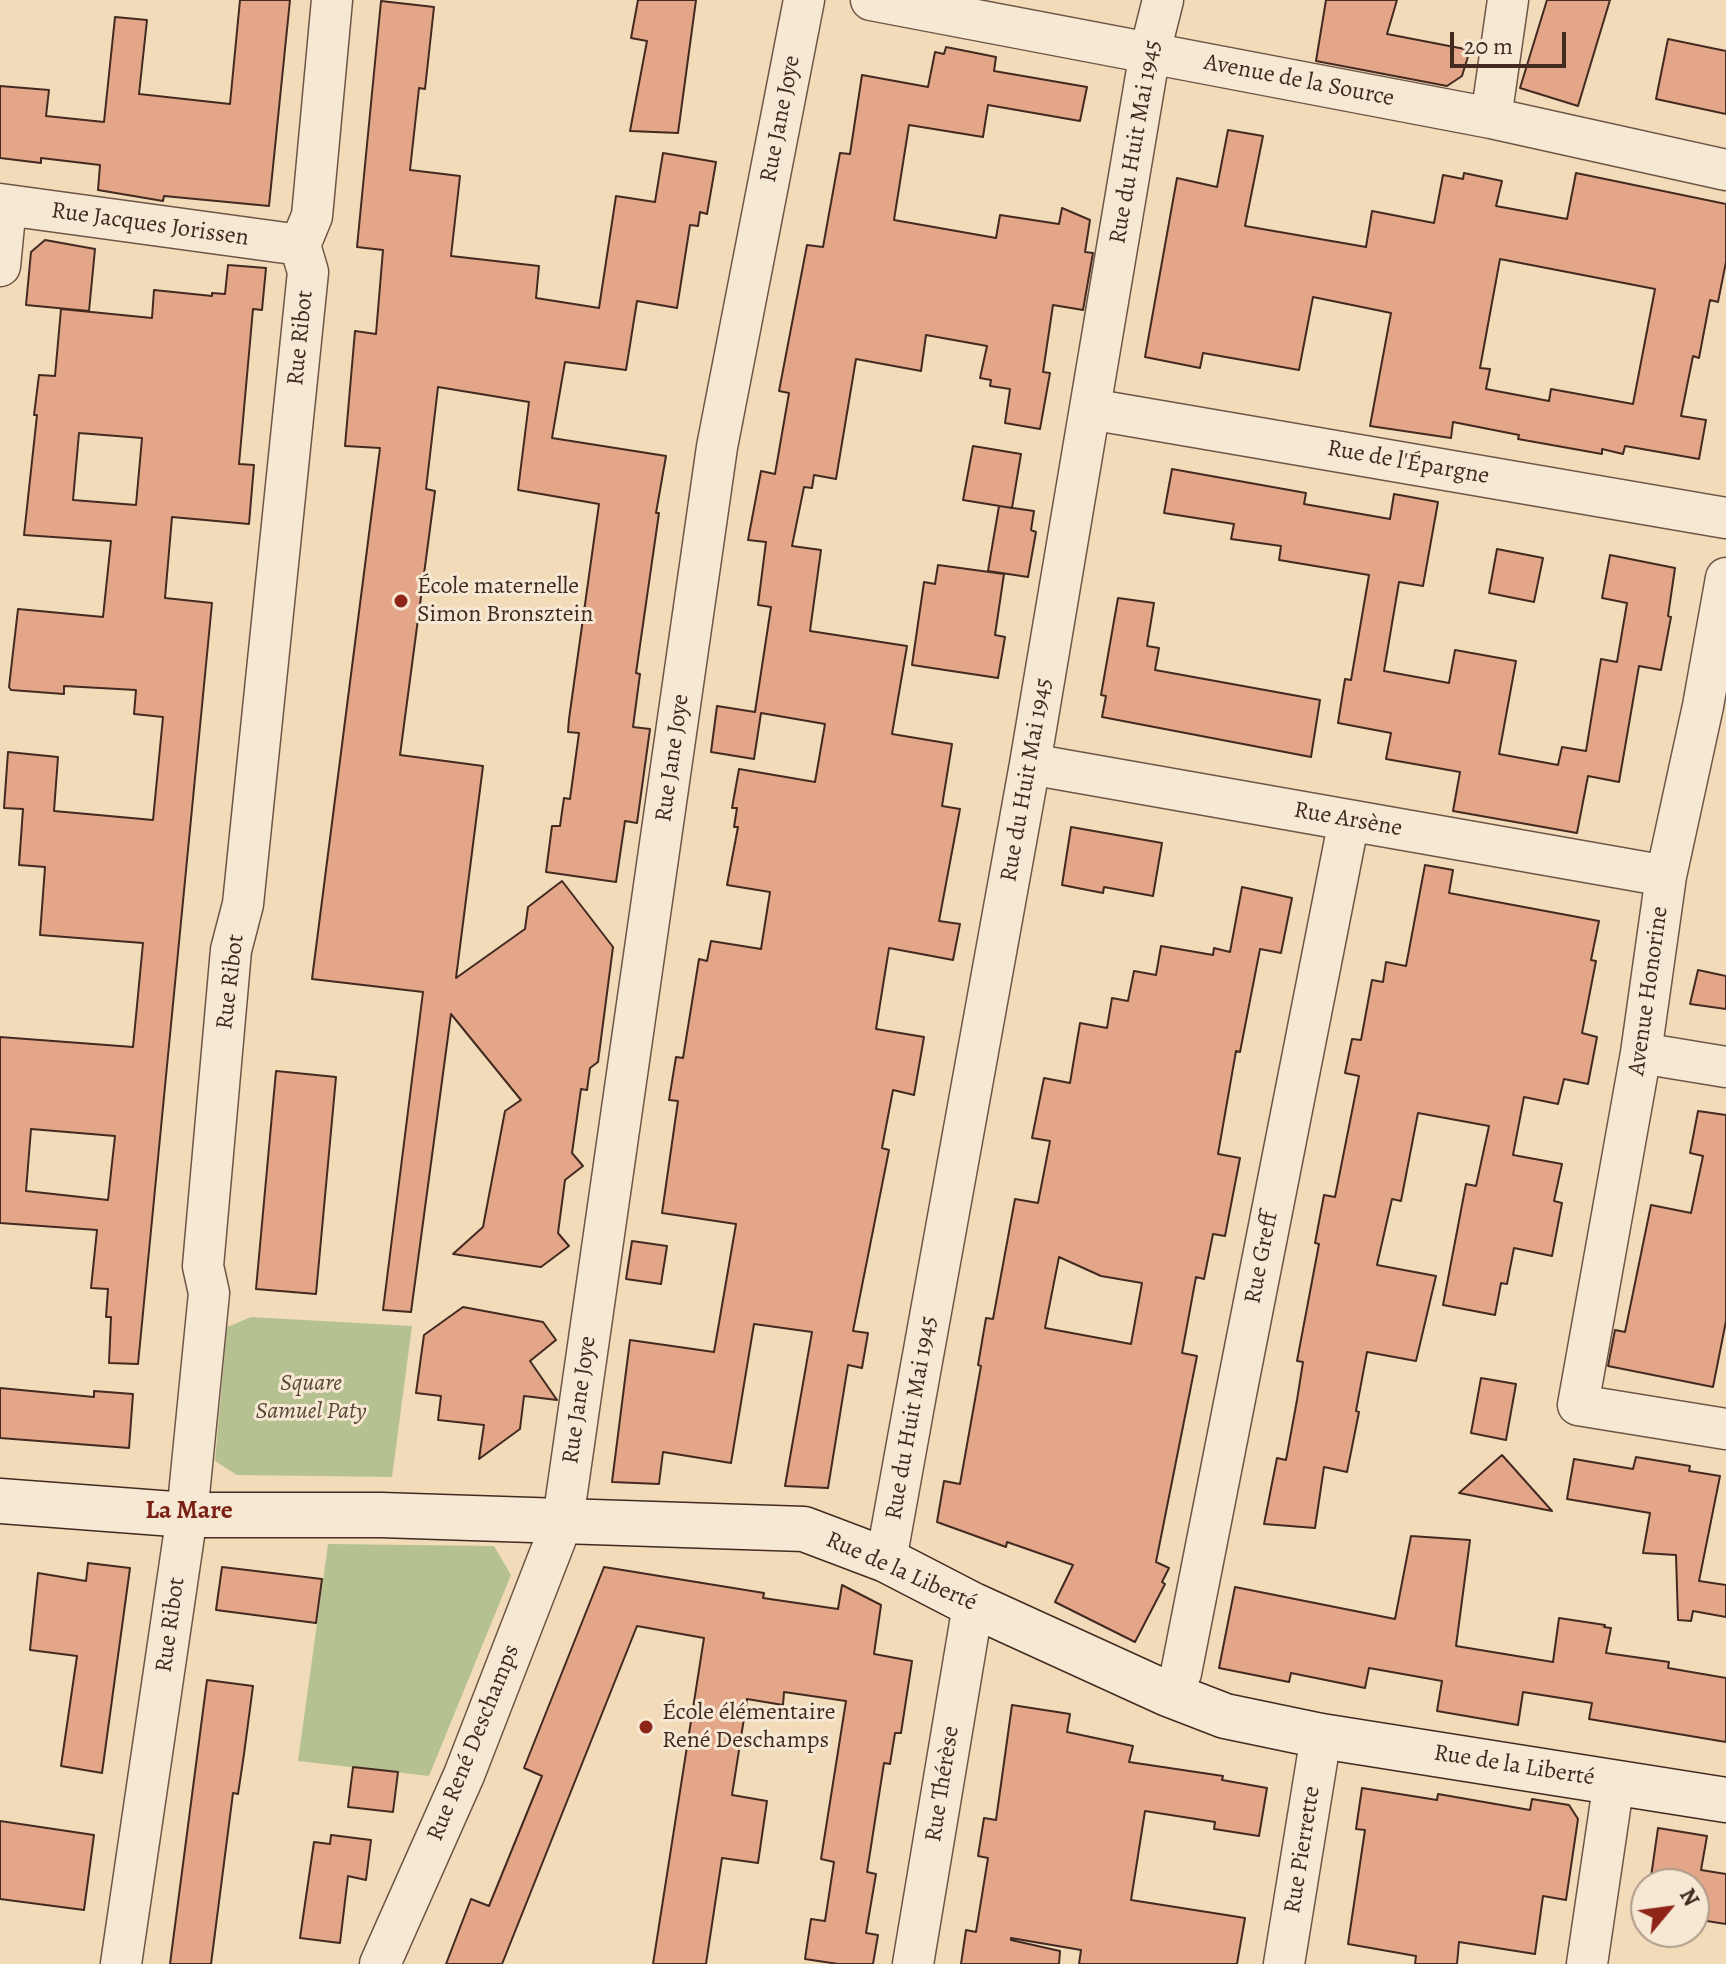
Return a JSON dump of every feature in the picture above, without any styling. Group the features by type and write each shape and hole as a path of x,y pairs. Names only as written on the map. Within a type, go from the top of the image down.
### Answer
{"street":[{"name":"Rue Ribot","path":"121,1964 187,1515 209,1293 203,1266 231,950 243,904 308,272 300,245 312,216 332,0"},
{"name":"Rue Jane Joye","path":"563,1520 717,447 804,0"},
{"name":"Avenue de la Source","path":"871,0 1491,118 1726,170"},
{"name":"Rue du Huit Mai 1945","path":"886,1560 1030,764 1150,52 1163,0"},
{"path":"1491,118 1508,0"},
{"name":"Rue Jacques Jorissen","path":"3,204 300,245"},
{"path":"0,266 3,204"},
{"name":"Rue de l'Épargne","path":"1090,409 1726,518"},
{"name":"Avenue Honorine","path":"1726,578 1714,707 1666,876 1641,1053 1578,1405 1726,1429"},
{"name":"Rue Arsène","path":"1030,764 1666,876"},
{"name":"Rue Greff","path":"1168,1694 1181,1673 1349,820"},
{"path":"1641,1053 1726,1067"},
{"name":"Rue de la Liberté","path":"0,1501 187,1515 381,1515 804,1529 886,1560 973,1605 1168,1694 1225,1716 1321,1736 1726,1800"},
{"name":"Rue René Deschamps","path":"380,1964 464,1775 563,1520"},
{"name":"Rue Thérèse","path":"913,1964 973,1605"},
{"name":"Rue Pierrette","path":"1284,1964 1321,1736"},
{"path":"1587,1964 1614,1781"}],"green space":[{"name":"Square Samuel Paty","path":"251,1317 412,1326 392,1477 237,1475 215,1461 227,1327"},
{"path":"328,1544 494,1546 511,1575 429,1776 298,1761"}],"building":[{"path":"240,0 290,0 269,206 164,196 163,201 98,190 100,165 41,158 41,163 0,158 0,86 49,90 46,116 104,122 115,17 147,20 139,94 230,104"},
{"path":"638,0 696,0 678,133 630,131 647,41 631,38"},
{"path":"1326,0 1397,0 1387,34 1470,50 1462,76 1447,86 1316,61"},
{"path":"1547,0 1610,0 1578,106 1520,88"},
{"path":"381,1 434,7 425,89 419,88 410,170 460,176 451,256 539,266 536,298 599,308 616,196 655,202 663,153 716,162 707,214 700,212 698,226 690,225 677,308 637,301 626,370 565,362 552,438 666,456 636,673 640,674 633,727 650,729 637,823 625,821 616,882 546,872 552,826 560,826 564,798 570,799 579,733 568,732 569,719 599,504 518,490 529,402 438,387 426,489 435,491 400,755 483,766 456,978 525,929 528,907 562,881 613,947 598,1062 590,1068 587,1090 581,1089 572,1153 583,1166 565,1180 558,1233 569,1246 541,1267 453,1254 483,1227 505,1111 521,1100 451,1014 411,1312 383,1310 423,992 312,979 380,448 345,446 355,331 376,334 383,250 357,247"},
{"path":"1668,39 1726,51 1726,114 1656,99"},
{"path":"946,47 996,57 994,71 1087,87 1080,121 988,105 983,137 909,125 894,220 996,238 1000,215 1059,224 1062,208 1090,220 1085,252 1093,253 1083,310 1053,305 1043,372 1050,373 1040,429 1005,423 1010,389 990,386 991,380 980,378 987,346 926,335 921,371 856,359 836,479 814,475 812,488 804,487 792,546 821,550 810,631 907,646 892,734 952,744 942,806 960,809 939,921 960,924 953,960 889,948 876,1029 924,1037 914,1095 893,1090 882,1148 889,1150 853,1331 868,1333 862,1368 848,1365 828,1488 785,1486 812,1332 754,1324 731,1463 663,1452 659,1484 612,1482 630,1340 714,1352 736,1224 662,1213 678,1101 669,1100 676,1057 683,1058 699,959 707,961 711,941 761,949 770,892 727,885 738,827 734,827 737,808 732,808 739,769 815,782 825,724 761,713 754,759 711,752 717,706 755,712 771,607 758,605 766,542 748,540 761,471 775,474 789,393 779,391 807,245 823,247 840,153 850,154 862,75 928,87 935,52 944,54"},
{"path":"1228,130 1263,136 1245,226 1366,247 1372,211 1434,223 1443,175 1463,179 1464,173 1502,181 1496,206 1567,219 1576,173 1726,204 1726,262 1718,302 1710,300 1699,358 1693,356 1681,416 1706,420 1699,459 1625,446 1623,454 1602,449 1602,454 1518,439 1519,435 1453,422 1451,438 1370,426 1391,313 1313,297 1299,370 1203,353 1200,368 1145,357 1177,178 1217,187","holes":["1500,259 1655,289 1633,404 1551,389 1549,401 1486,389 1490,369 1480,368"]},
{"path":"45,240 95,249 89,311 26,305 31,252"},
{"path":"228,265 266,268 262,310 253,309 239,464 254,465 249,524 172,517 165,598 212,603 138,1364 109,1363 111,1317 106,1317 108,1289 91,1288 97,1230 0,1223 0,1037 133,1047 143,943 40,935 45,867 19,865 23,809 4,808 8,752 58,757 54,811 153,820 163,717 134,714 136,690 64,686 64,694 11,690 9,687 18,609 103,617 111,541 24,535 37,415 34,415 39,375 55,376 61,309 152,318 154,290 212,296 212,293 225,294","holes":["79,433 142,438 136,505 73,500","31,1129 115,1136 108,1200 26,1191"]},
{"path":"973,446 1021,454 1012,508 963,500"},
{"path":"1172,469 1306,493 1304,504 1390,519 1394,494 1438,502 1423,586 1399,582 1384,671 1449,683 1455,650 1516,661 1499,754 1558,765 1562,747 1586,751 1601,659 1617,662 1627,603 1602,598 1610,555 1675,568 1668,616 1671,617 1661,670 1639,666 1619,782 1588,776 1577,833 1453,811 1460,772 1386,759 1391,733 1338,723 1345,679 1351,680 1369,575 1279,560 1281,546 1231,539 1234,524 1164,513"},
{"path":"999,506 1034,511 1031,530 1036,532 1028,577 988,571"},
{"path":"1497,549 1543,558 1534,602 1489,593"},
{"path":"938,565 1004,574 995,635 1005,637 998,678 912,665 924,582 935,584"},
{"path":"1118,598 1154,603 1147,646 1159,648 1155,670 1320,700 1311,757 1102,717 1106,696 1101,695"},
{"path":"1071,827 1162,843 1153,896 1104,887 1103,893 1062,885"},
{"path":"1425,865 1453,870 1449,893 1599,921 1591,960 1596,961 1582,1033 1597,1037 1588,1084 1564,1079 1558,1104 1524,1097 1513,1155 1562,1164 1554,1201 1562,1203 1552,1256 1514,1248 1507,1284 1501,1283 1495,1315 1443,1305 1466,1184 1476,1186 1489,1126 1418,1113 1401,1201 1392,1199 1377,1265 1436,1276 1416,1361 1367,1352 1347,1472 1324,1467 1315,1528 1264,1524 1277,1458 1286,1460 1297,1400 1303,1362 1297,1361 1319,1244 1315,1243 1324,1195 1335,1197 1359,1076 1345,1073 1352,1039 1361,1040 1372,980 1383,982 1386,962 1406,966"},
{"path":"1242,887 1292,898 1281,953 1260,949 1240,1052 1236,1051 1218,1154 1240,1158 1225,1236 1213,1234 1204,1279 1196,1277 1182,1353 1197,1356 1156,1562 1169,1568 1162,1582 1165,1584 1135,1642 1055,1602 1073,1565 1007,1542 1006,1547 937,1522 944,1481 960,1484 981,1366 978,1365 986,1318 993,1319 1015,1199 1038,1203 1050,1141 1032,1138 1044,1078 1070,1083 1080,1023 1107,1028 1112,998 1128,1001 1134,971 1156,975 1161,946 1213,955 1214,948 1230,952","holes":["1059,1257 1101,1276 1142,1283 1131,1344 1045,1328"]},
{"path":"1698,970 1726,976 1726,1009 1690,1004"},
{"path":"276,1071 336,1077 316,1294 256,1289"},
{"path":"1698,1111 1726,1115 1726,1321 1713,1387 1608,1366 1615,1330 1625,1332 1651,1205 1691,1213 1703,1156 1690,1153"},
{"path":"632,1241 667,1246 661,1284 626,1279"},
{"path":"463,1307 543,1322 556,1340 530,1361 557,1400 524,1396 520,1429 479,1459 484,1425 438,1420 441,1396 416,1393 424,1335"},
{"path":"1481,1378 1516,1384 1506,1440 1471,1433"},
{"path":"0,1388 94,1397 94,1391 133,1394 129,1448 0,1438"},
{"path":"1502,1455 1552,1511 1459,1493"},
{"path":"1636,1457 1690,1466 1689,1471 1720,1476 1699,1581 1726,1585 1726,1617 1693,1611 1691,1621 1678,1620 1676,1555 1643,1553 1650,1513 1567,1499 1574,1459 1633,1469"},
{"path":"1411,1536 1470,1540 1456,1646 1553,1662 1559,1618 1605,1625 1611,1628 1606,1653 1669,1662 1668,1668 1726,1678 1726,1742 1589,1719 1592,1703 1523,1692 1518,1725 1437,1711 1442,1681 1369,1668 1365,1688 1291,1673 1289,1682 1219,1668 1235,1587 1395,1619"},
{"path":"88,1563 130,1568 102,1773 61,1766 77,1656 30,1650 38,1573 86,1581"},
{"path":"222,1567 322,1579 316,1623 216,1610"},
{"path":"604,1567 764,1593 763,1598 838,1609 842,1585 881,1605 874,1654 912,1661 901,1733 895,1733 890,1764 884,1763 867,1872 876,1874 866,1933 878,1935 873,1964 838,1964 805,1959 811,1919 825,1921 834,1862 821,1859 846,1701 784,1692 783,1705 747,1699 732,1795 767,1801 758,1863 722,1858 706,1964 653,1964 704,1638 637,1626 502,1964 446,1964 471,1899 489,1906 542,1776 524,1768"},
{"path":"207,1680 253,1686 238,1794 233,1793 211,1964 170,1964"},
{"path":"1012,1705 1070,1714 1067,1732 1133,1746 1129,1762 1223,1776 1222,1780 1267,1788 1259,1836 1214,1829 1215,1822 1145,1811 1131,1900 1245,1918 1237,1964 1079,1964 1081,1950 1011,1938 1060,1951 1059,1964 961,1964 966,1930 976,1932 988,1858 978,1856 984,1818 996,1820"},
{"path":"353,1767 398,1772 393,1812 348,1807"},
{"path":"1362,1788 1437,1800 1438,1794 1530,1810 1532,1799 1569,1805 1578,1819 1566,1900 1543,1896 1535,1954 1459,1942 1457,1964 1415,1964 1416,1956 1348,1944 1365,1830 1356,1829"},
{"path":"0,1821 94,1835 84,1910 0,1899"},
{"path":"1658,1828 1707,1836 1701,1868 1652,1868"},
{"path":"331,1835 371,1840 366,1880 348,1876 340,1943 300,1938 314,1842 330,1844"},
{"path":"1710,1871 1726,1874 1726,1924 1710,1922"}],"place":[{"name":"École maternelle Simon Bronsztein","path":"401,601"},
{"name":"École élémentaire René Deschamps","path":"646,1727"}],"district":[{"name":"La Mare","path":"189,1512"}]}
